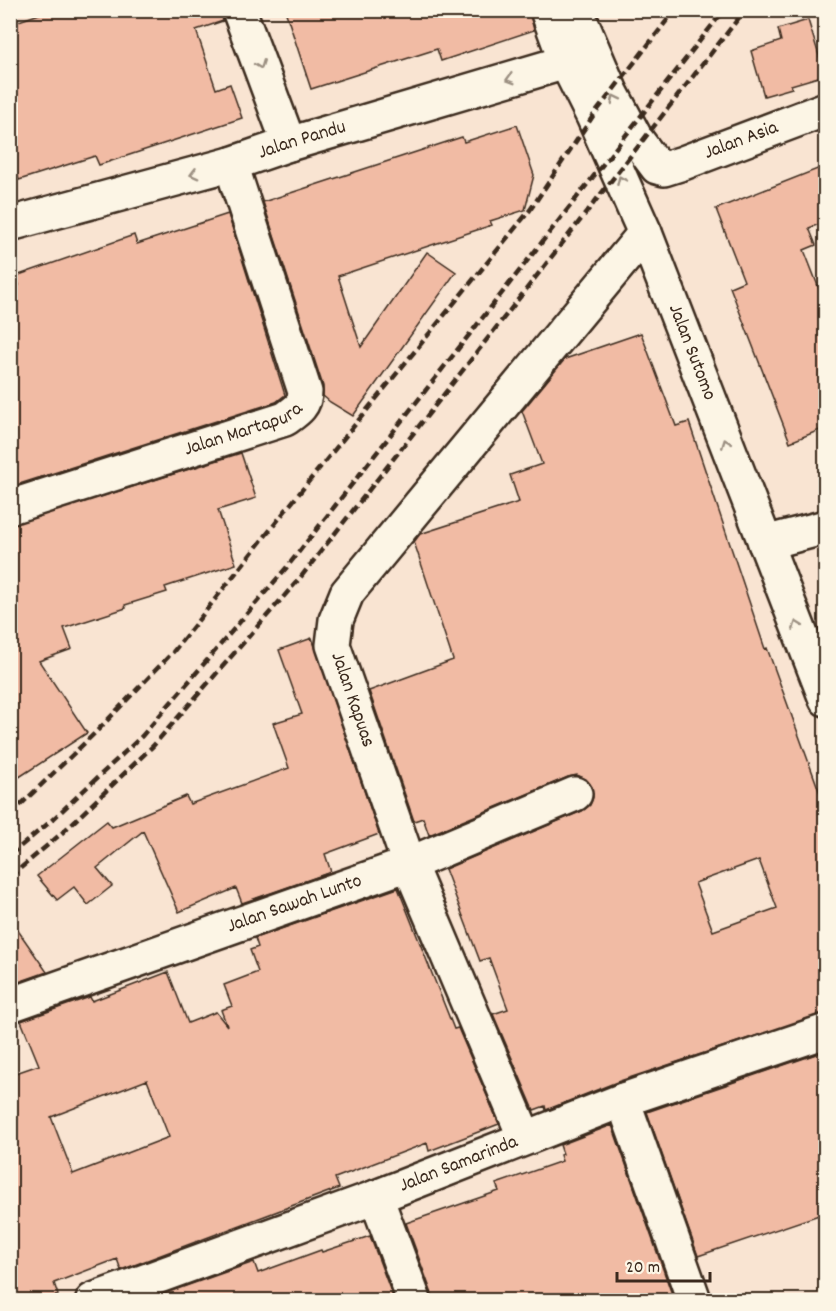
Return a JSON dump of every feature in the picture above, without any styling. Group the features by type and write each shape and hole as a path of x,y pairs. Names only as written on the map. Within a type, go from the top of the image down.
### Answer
{"street":[{"path":"239,10 289,144"},
{"name":"Jalan Sutomo","path":"548,10 581,30 636,139 657,167"},
{"name":"Jalan Pandu","path":"10,224 231,164 289,144 581,30"},
{"name":"Jalan Sutomo","path":"581,30 593,116 645,233 825,699"},
{"name":"Jalan Asia","path":"657,167 664,169 683,163 825,109"},
{"name":"Jalan Martapura","path":"10,507 285,419 299,409 305,401 305,392 231,164"},
{"name":"Jalan Kapuas","path":"525,1138 409,864 333,645 336,620 346,593 645,233"},
{"path":"765,543 825,527"},
{"name":"Jalan Sawah Lunto","path":"10,1005 409,864 575,794"},
{"name":"Jalan Samarinda","path":"93,1300 376,1197 623,1100 825,1031"},
{"path":"623,1100 694,1300"},
{"path":"376,1197 414,1300"}],"building":[{"path":"51,10 221,10 223,21 196,30 216,89 230,84 242,118 99,165 95,156 19,180 10,155 10,24"},
{"path":"285,10 529,10 534,30 441,61 437,49 311,89"},
{"path":"808,20 825,75 764,96 751,51 781,41 778,29"},
{"path":"517,125 534,175 525,210 490,221 492,225 338,276 361,347 427,252 456,272 353,416 330,402 323,396 323,386 263,202 462,137 464,142"},
{"path":"825,166 825,222 809,228 816,245 804,250 825,304 825,428 790,442 730,287 744,281 716,209"},
{"path":"228,214 285,395 276,402 10,487 10,288 19,285 16,276 134,235 137,244"},
{"path":"641,333 676,426 689,422 765,649 767,648 825,807 825,1013 617,1082 546,1110 545,1106 534,1110 493,1014 508,1009 489,958 480,961 445,869 582,811 590,805 593,797 592,787 586,779 577,775 568,777 429,835 423,818 414,821 369,691 453,660 414,542 420,534 519,502 510,475 542,464 522,411 565,359","holes":["759,860 777,908 713,931 695,883"]},
{"path":"241,453 256,498 218,510 236,564 165,587 167,592 64,628 72,649 39,661 87,733 10,783 10,525"},
{"path":"312,638 379,834 325,854 331,872 242,903 236,888 179,912 143,831 97,868 112,886 88,905 74,887 57,900 37,876 107,821 112,827 186,796 190,804 289,768 273,723 302,714 279,650"},
{"path":"398,888 454,1029 458,1028 499,1124 429,1151 427,1143 335,1178 339,1188 121,1270 117,1259 54,1283 58,1295 44,1300 10,1300 10,1075 39,1065 21,1021 90,997 92,1001 168,972 188,1023 216,1012 227,1026 221,1010 232,1006 224,985 258,972 250,950 258,947 255,938","holes":["147,1080 169,1137 73,1174 51,1117"]},
{"path":"10,919 47,972 10,985"},
{"path":"825,1051 825,1213 698,1256 647,1112"},
{"path":"612,1125 674,1300 432,1300 432,1294 406,1223 499,1191 496,1184 562,1161 560,1155 563,1154 560,1145"},
{"path":"370,1236 394,1300 146,1300 254,1262 258,1273 321,1250 322,1252"}],"railway":[{"path":"10,815 96,732 173,652 530,210 593,116 675,10"},
{"path":"10,855 51,821 142,736 287,567 724,10"},
{"path":"10,877 62,833 153,746 300,578 745,10"}]}
